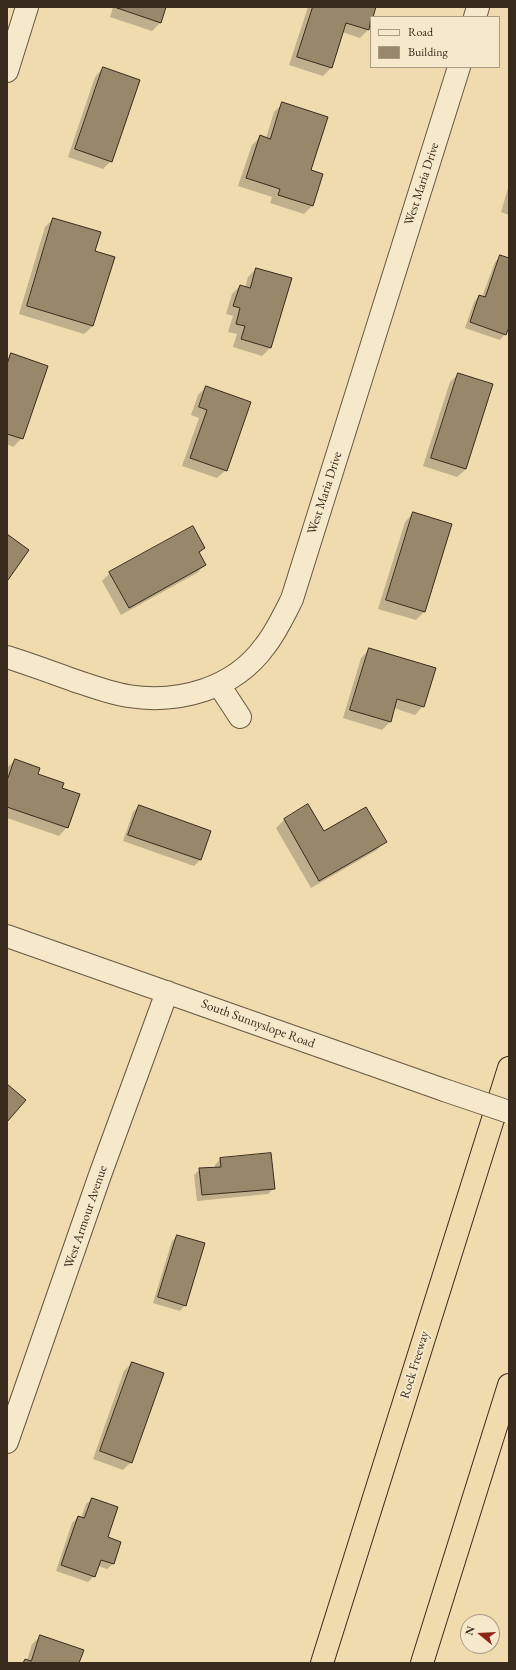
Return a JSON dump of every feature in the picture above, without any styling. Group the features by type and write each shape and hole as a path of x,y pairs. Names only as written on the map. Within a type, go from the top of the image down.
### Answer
{"highway":[{"name":"Rock Freeway","path":"322,1663 509,1068"},
{"path":"422,1663 509,1385"}],"street":[{"path":"7,71 27,7"},
{"name":"West Maria Drive","path":"7,657 99,689 128,696 171,698 193,695 219,685 245,668 265,646 283,617 292,598 459,68"},
{"path":"219,685 240,717"},
{"name":"South Sunnyslope Road","path":"7,936 509,1112"},
{"name":"West Armour Avenue","path":"7,1442 100,1175 167,992"}],"building":[{"path":"166,7 161,23 117,8"},
{"path":"313,7 376,7 373,16 370,16 369,30 346,23 332,68 297,57"},
{"path":"103,67 140,80 112,162 75,149"},
{"path":"282,102 328,117 311,170 323,174 313,206 278,195 280,189 246,178 260,135 270,139"},
{"path":"53,218 101,232 95,251 115,257 93,326 27,306"},
{"path":"500,255 509,258 509,327 506,335 470,322 479,295 485,297"},
{"path":"256,268 292,278 271,348 241,339 245,326 236,324 240,308 233,306 240,285 250,288"},
{"path":"11,353 48,366 23,439 7,434 7,365"},
{"path":"458,373 493,384 466,469 431,458"},
{"path":"206,386 251,402 227,471 190,458 207,410 199,407"},
{"path":"413,512 452,524 425,612 386,600"},
{"path":"193,526 205,548 199,552 206,565 129,608 109,572"},
{"path":"7,534 29,550 8,580 7,579"},
{"path":"369,648 436,668 424,707 397,699 391,722 350,710"},
{"path":"15,759 40,768 38,774 64,783 62,788 80,794 68,828 7,807 7,781"},
{"path":"308,804 324,831 366,807 387,842 319,881 284,819"},
{"path":"139,805 211,831 201,860 128,835"},
{"path":"7,1084 26,1100 7,1122"},
{"path":"271,1153 275,1189 202,1195 199,1168 221,1167 220,1158"},
{"path":"177,1235 205,1243 186,1306 158,1297"},
{"path":"132,1362 164,1373 132,1463 100,1451"},
{"path":"92,1498 118,1507 108,1537 121,1542 114,1564 101,1560 95,1577 61,1565 78,1516 84,1518"},
{"path":"40,1635 84,1650 79,1663 23,1663 25,1659 31,1661"}]}
